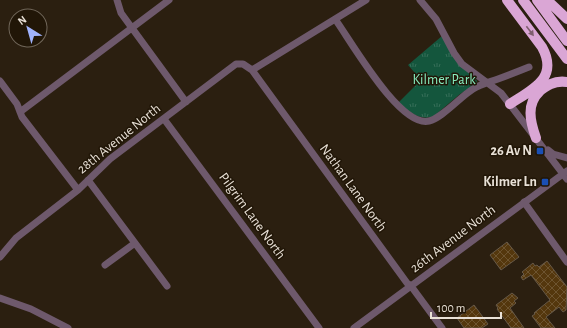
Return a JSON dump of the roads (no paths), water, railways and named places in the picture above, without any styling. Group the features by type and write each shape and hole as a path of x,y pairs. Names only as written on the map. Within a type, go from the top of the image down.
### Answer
{"highway":[{"path":"507,0 542,47 547,56 548,64 543,80 512,107"},
{"path":"523,0 567,59"},
{"path":"537,0 567,41"},
{"path":"547,0 567,19"},
{"path":"512,107 550,84 567,82"},
{"path":"538,141 531,123 530,113 534,98 540,91"}],"street":[{"path":"117,0 121,13 131,28 186,102"},
{"path":"20,112 169,0"},
{"path":"252,70 366,0"},
{"path":"420,0 436,19 454,53 462,64 501,93 566,175"},
{"path":"335,19 383,89 411,117 417,120 426,121 436,118 474,88 530,67"},
{"name":"28th Avenue North","path":"0,257 16,238 78,190 110,160 236,64 243,64"},
{"name":"Nathan Lane North","path":"243,64 252,70 407,283 411,286 442,328"},
{"path":"0,81 17,104 22,117 78,190"},
{"name":"Pilgrim Lane North","path":"164,119 319,328"},
{"path":"538,141 553,154 567,158"},
{"name":"26th Avenue North","path":"354,328 524,202 566,175"},
{"path":"88,180 167,286"},
{"path":"524,202 567,262"},
{"path":"105,265 135,243"},
{"path":"0,298 32,309 65,328"}],"place":[{"name":"26 Av N","path":"540,151"},
{"name":"Kilmer Ln","path":"545,182"}],"park label":[{"name":"Kilmer Park","path":"444,80"}]}
